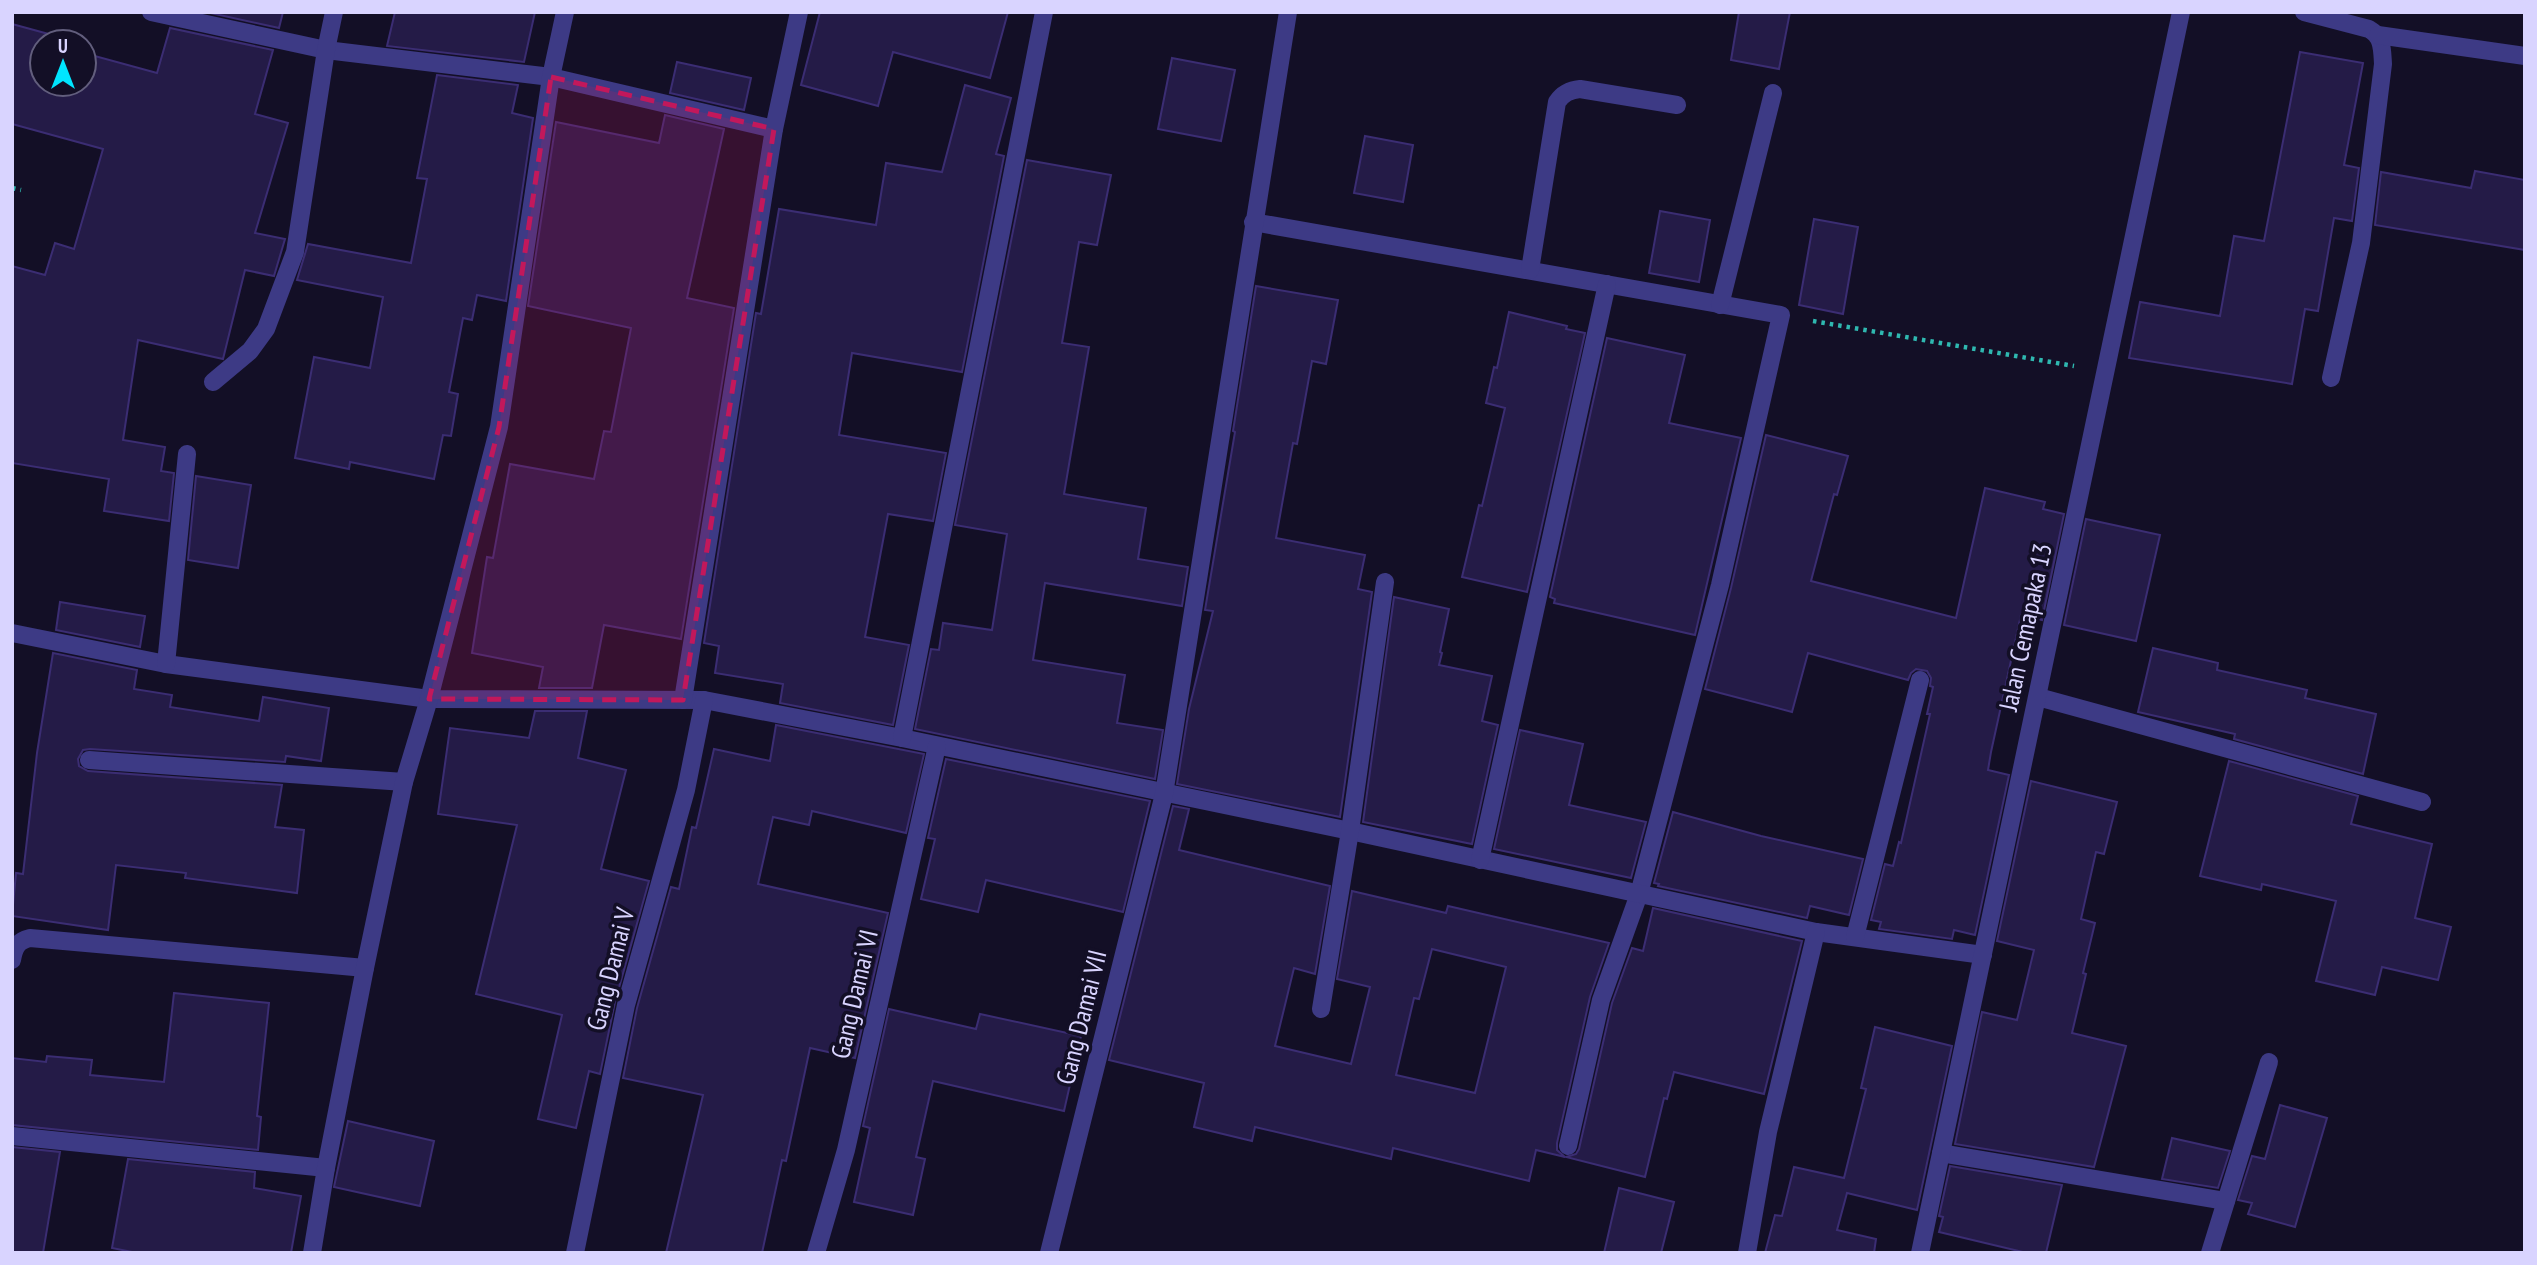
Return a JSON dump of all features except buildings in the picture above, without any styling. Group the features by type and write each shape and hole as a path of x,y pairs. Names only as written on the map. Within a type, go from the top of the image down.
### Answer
{"street":[{"path":"151,12 326,50 551,77 774,129"},
{"path":"213,382 250,351 266,328 295,252 334,12"},
{"path":"312,1253 365,968 404,782 429,699 499,427 551,77 565,12"},
{"path":"683,700 774,129 799,12"},
{"path":"902,738 1044,12"},
{"name":"Gang Damai VII","path":"1049,1253 1164,794 1288,12"},
{"name":"Jalan Cemapaka 13","path":"1920,1253 2181,12"},
{"path":"2304,12 2369,29 2378,35 2525,56"},
{"path":"2331,378 2361,243 2383,64 2378,35"},
{"path":"1530,270 1557,102 1560,97 1580,89 1677,105"},
{"path":"1720,305 1773,93"},
{"path":"1253,222 1781,315 1720,585 1639,894 1601,1000 1568,1146"},
{"path":"1480,860 1606,284"},
{"path":"166,664 187,454"},
{"path":"1321,1009 1350,831 1385,582"},
{"path":"12,634 166,664 429,699 704,700 902,738 1350,831 1816,932 1983,955"},
{"path":"1855,937 1920,680"},
{"path":"2038,696 2422,802"},
{"name":"Gang Damai V","path":"575,1253 626,1005 686,790 704,700"},
{"name":"Gang Damai VI","path":"816,1253 846,1150 937,746"},
{"path":"89,760 404,782"},
{"path":"1746,1253 1768,1132 1816,932"},
{"path":"12,960 16,946 30,938 365,968"},
{"path":"2210,1253 2269,1062"},
{"path":"12,1136 326,1168"},
{"path":"1941,1153 2226,1201"}],"path":[{"path":"12,188 21,190"},
{"path":"1781,315 2106,372"}],"highlighted area":[{"path":"551,77 774,129 683,700 429,699 499,427"}]}
